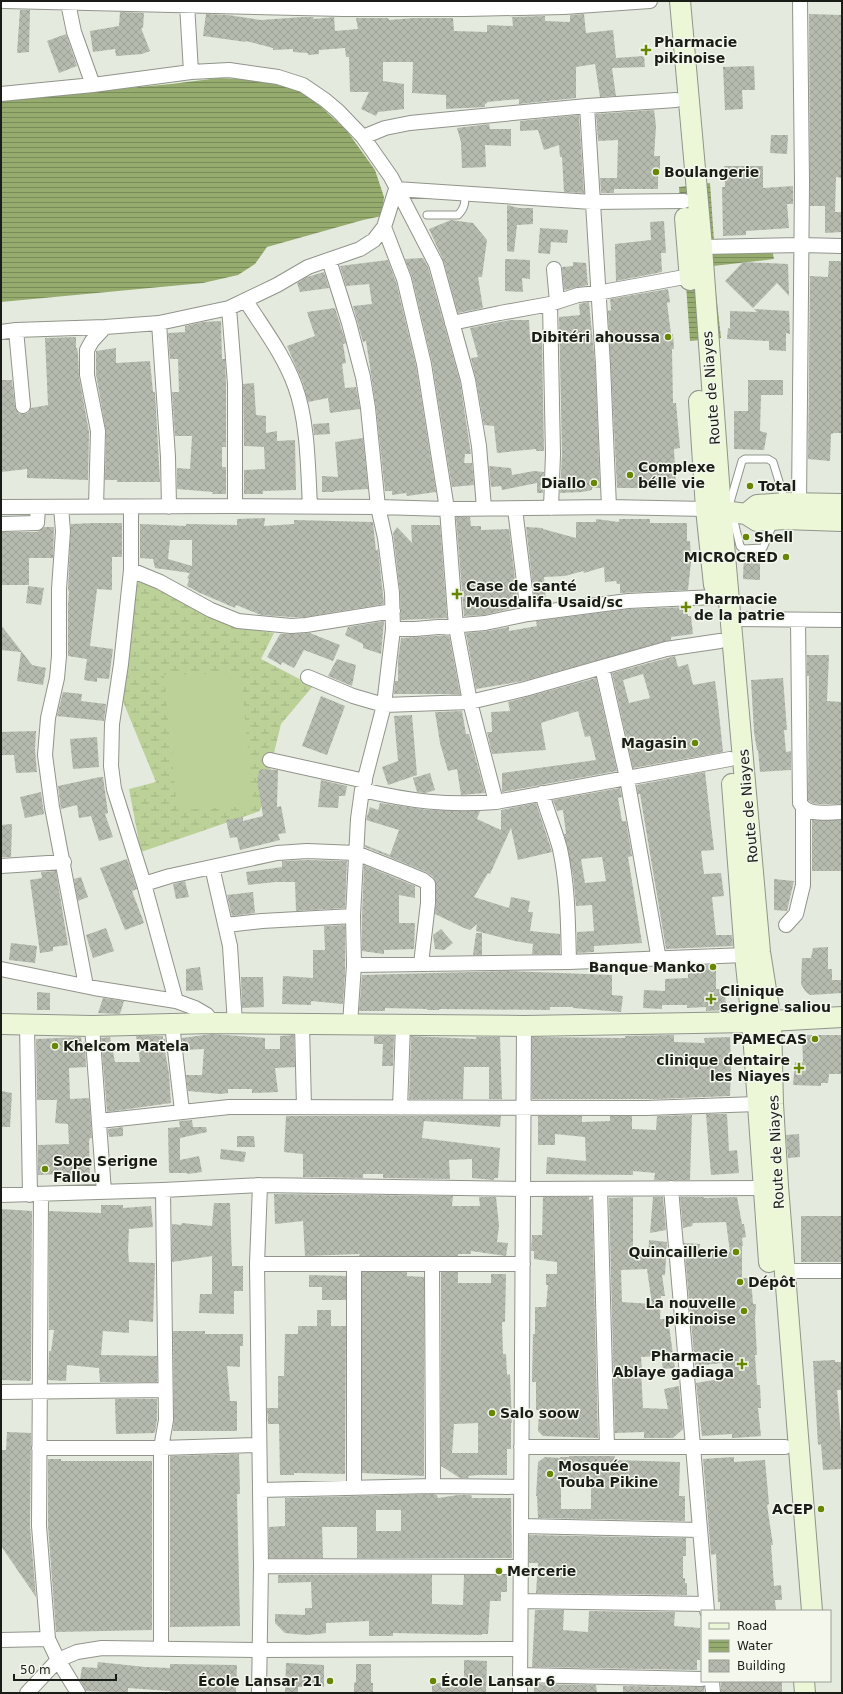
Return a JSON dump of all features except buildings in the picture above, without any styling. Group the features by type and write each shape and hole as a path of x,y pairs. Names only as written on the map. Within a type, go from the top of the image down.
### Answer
{"main road":[{"name":"Route de Niayes","path":"667,1 690,276 726,511 715,597 730,759 763,1188 798,1610"},
{"name":"Route de Niayes","path":"680,1 726,511 731,619 760,952 772,1021 773,1104 784,1271 812,1610"},
{"path":"726,511 757,505 842,504"},
{"path":"726,511 757,521 842,521"},
{"path":"1,1024 92,1026 212,1023 524,1026 751,1022 842,1018"},
{"path":"804,1682 805,1693"},
{"path":"818,1682 819,1693"}],"street":[{"path":"4,1 68,3 342,5 466,9 549,7 650,1"},
{"path":"793,504 801,245 800,1"},
{"path":"68,3 74,32 93,84"},
{"path":"182,3 191,72"},
{"path":"1,94 191,72 229,70 278,77 303,85 338,111 363,137 391,178 431,252 439,274 468,380 479,446 484,508"},
{"path":"363,137 385,128 410,123 587,106 676,100"},
{"path":"587,106 597,293 603,365 609,507"},
{"path":"396,189 592,202 684,200"},
{"path":"1,332 16,330 105,327 159,322 229,308 308,267 360,249 374,240 384,227 396,189"},
{"path":"384,227 404,279 424,364 447,509 456,626 470,702 496,802"},
{"path":"702,247 801,245 842,246"},
{"path":"329,260 349,322 363,376 368,408 378,507 386,538 394,629 384,705 364,785 358,819 353,916 354,965 350,1024"},
{"path":"551,508 553,454 554,268"},
{"path":"452,323 553,303 578,295 597,293 690,276"},
{"path":"246,300 283,360 295,386 305,440 310,507"},
{"path":"229,308 235,384 235,506"},
{"path":"159,322 168,457 169,507"},
{"path":"96,506 98,430 88,375 87,350 92,341 105,327"},
{"path":"16,330 23,406"},
{"path":"1,506 235,506 447,509 609,507 726,511"},
{"path":"1,524 37,523 38,506"},
{"path":"61,506 63,531 59,589 59,656 57,678 48,718 45,756 52,808 64,862 86,986"},
{"path":"131,506 130,570 121,664 112,724 111,766 114,789 144,884 176,1000"},
{"path":"515,509 528,614"},
{"path":"130,570 160,582 210,610 238,621 292,626 393,611"},
{"path":"394,629 415,629 485,623 528,614 628,601 715,597"},
{"path":"731,619 842,620"},
{"path":"798,620 800,803 807,811 842,812"},
{"path":"308,676 352,696 384,705 470,702 532,688 666,649 720,640"},
{"path":"602,667 627,778 659,960"},
{"path":"270,760 364,785 420,802 464,804 496,802 730,759"},
{"path":"542,793 562,861 568,904 570,962"},
{"path":"786,925 796,914 803,885 803,808"},
{"path":"144,884 212,867 287,852 340,851 356,853 405,872 423,880 428,884 428,903 420,964"},
{"path":"1,866 64,862"},
{"path":"212,867 226,925 232,970 235,1024"},
{"path":"226,925 305,918 353,916"},
{"path":"354,965 659,960 745,955"},
{"path":"1,968 86,986 176,1000 207,1015 212,1023"},
{"path":"172,1024 182,1112"},
{"path":"27,1025 35,1195 39,1392 39,1526 48,1639 58,1660 78,1693"},
{"path":"302,1025 304,1107"},
{"path":"400,1108 403,1025"},
{"path":"92,1026 104,1192"},
{"path":"520,1693 524,1026"},
{"path":"98,1122 229,1108 646,1108 757,1104"},
{"path":"1,1195 35,1195 260,1185 523,1189 763,1188"},
{"path":"259,1693 261,1566 258,1264 260,1185"},
{"path":"521,1601 706,1608 671,1188"},
{"path":"600,1189 607,1447"},
{"path":"161,1649 161,1448 166,1420 166,1320 163,1190"},
{"path":"258,1264 523,1264"},
{"path":"354,1264 354,1488"},
{"path":"432,1264 433,1486"},
{"path":"784,1271 842,1271"},
{"path":"1,1392 165,1390"},
{"path":"39,1448 161,1448 259,1445"},
{"path":"522,1447 784,1447"},
{"path":"260,1490 433,1486 521,1487"},
{"path":"521,1526 700,1530"},
{"path":"261,1566 521,1567"},
{"path":"1,1640 48,1639"},
{"path":"27,1693 58,1660 77,1652 102,1648 259,1650 520,1649"},
{"path":"520,1675 701,1679"},
{"path":"712,1682 714,1693"}],"lane":[{"path":"427,215 458,215 465,205 465,193"},
{"path":"774,520 763,548 743,549 740,546 726,511 742,461 768,459 773,462 793,504"}],"green space":[{"path":"141,578 232,626 274,633 261,659 313,686 281,724 260,811 141,852 129,789 156,782 122,699 129,597"},
{"path":"241,673 253,806 177,810 164,675"}],"water":[{"path":"219,78 257,80 299,90 319,105 347,131 375,170 384,197 382,216 267,247 255,264 238,275 203,283 1,302 1,100"},
{"path":"710,183 714,241 771,244 774,259 713,266 721,338 690,341 679,187"}],"place":[{"name":"Pharmacie pikinoise","path":"646,50"},
{"name":"Boulangerie","path":"656,172"},
{"name":"Dibitéri ahoussa","path":"668,337"},
{"name":"Complexe bélle vie","path":"630,475"},
{"name":"Diallo","path":"594,483"},
{"name":"Total","path":"750,486"},
{"name":"Shell","path":"746,537"},
{"name":"MICROCRED","path":"786,557"},
{"name":"Case de santé Mousdalifa Usaid/sc","path":"457,594"},
{"name":"Pharmacie de la patrie","path":"686,607"},
{"name":"Magasin","path":"695,743"},
{"name":"Banque Manko","path":"713,967"},
{"name":"Clinique serigne saliou","path":"711,999"},
{"name":"PAMECAS","path":"815,1039"},
{"name":"Khelcom Matela","path":"55,1046"},
{"name":"clinique dentaire les Niayes","path":"799,1068"},
{"name":"Sope Serigne Fallou","path":"45,1169"},
{"name":"Quincaillerie","path":"736,1252"},
{"name":"Dépôt","path":"740,1282"},
{"name":"La nouvelle pikinoise","path":"744,1311"},
{"name":"Pharmacie Ablaye gadiaga","path":"742,1364"},
{"name":"Salo soow","path":"492,1413"},
{"name":"Mosquée Touba Pikine","path":"550,1474"},
{"name":"ACEP","path":"821,1509"},
{"name":"Mercerie","path":"499,1571"},
{"name":"École Lansar 21","path":"330,1681"},
{"name":"École Lansar 6","path":"433,1681"}]}
